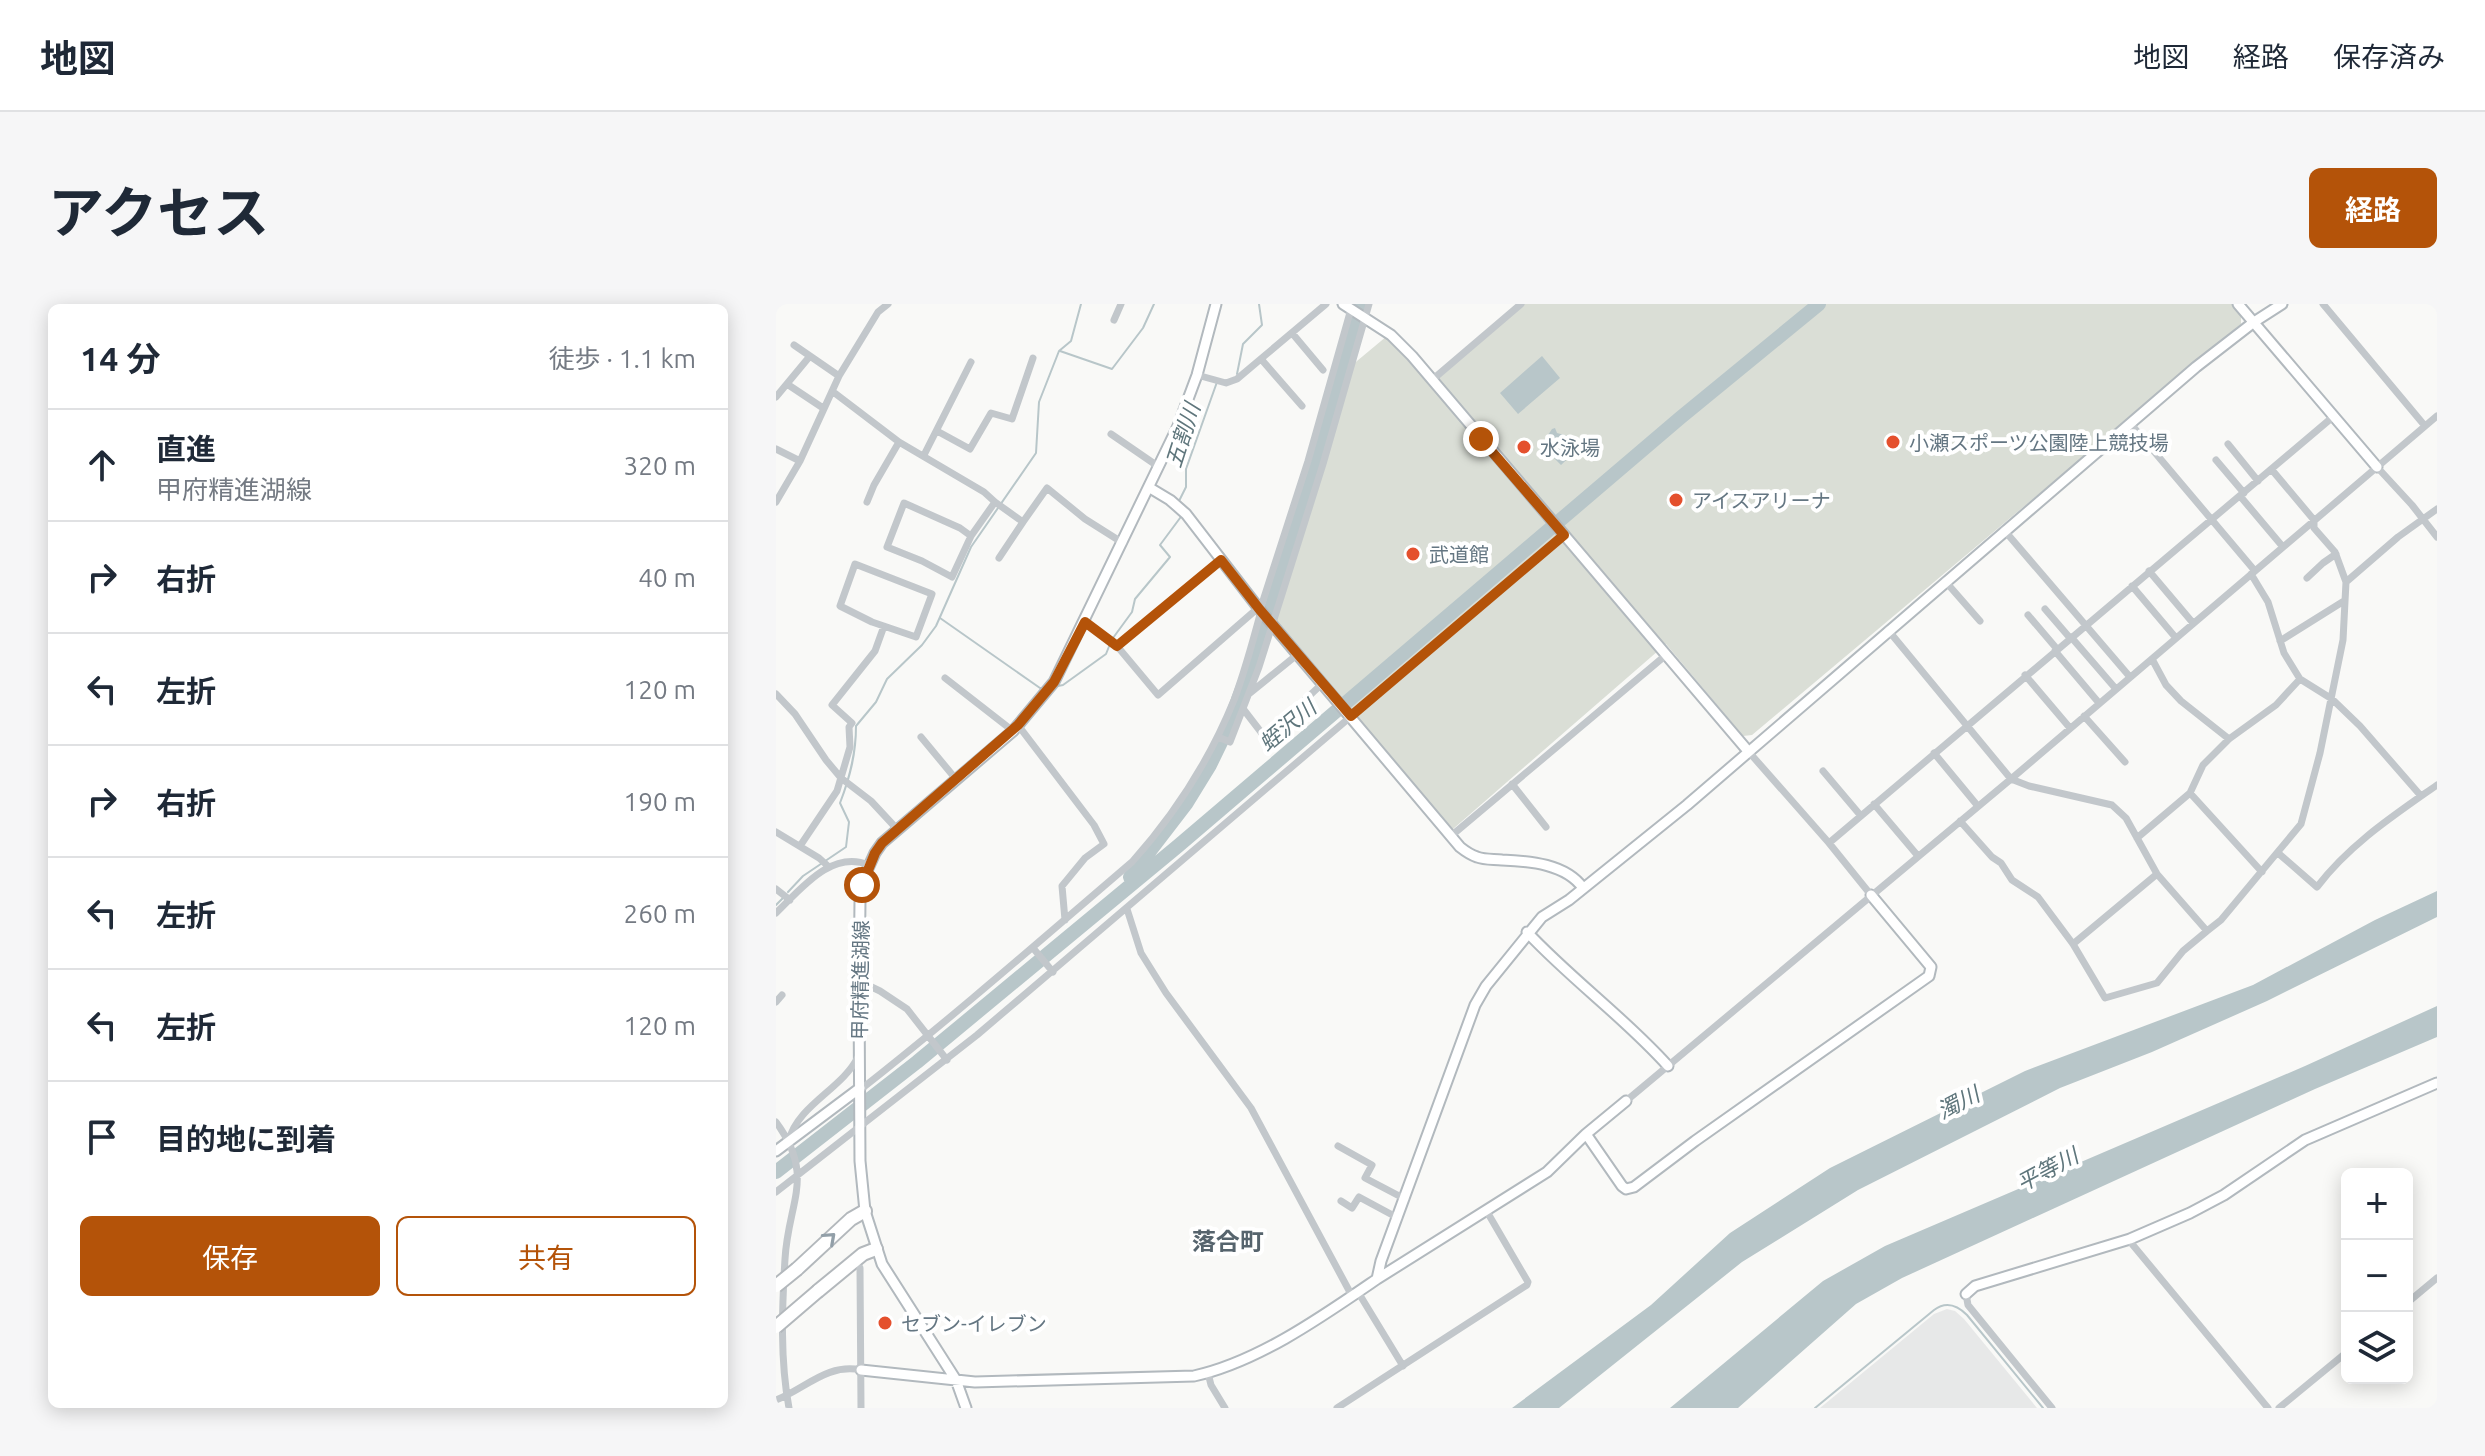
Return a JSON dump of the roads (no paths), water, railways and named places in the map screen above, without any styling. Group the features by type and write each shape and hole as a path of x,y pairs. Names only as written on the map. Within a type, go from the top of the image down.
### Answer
{"highway":[{"path":"776,1286 851,1219 865,1211"},
{"path":"778,1331 818,1291 863,1254 876,1249"}],"street":[{"path":"776,502 800,461 839,376 878,312 888,304"},
{"path":"1114,320 1121,304"},
{"path":"1204,304 1215,307"},
{"path":"1197,375 1226,383 1237,379 1326,304"},
{"path":"776,1151 928,1038 1034,950 1132,862 1180,801 1218,737 1244,672 1260,610 1355,310 1369,304"},
{"path":"1432,380 1521,304"},
{"path":"2238,304 2437,537"},
{"path":"1377,1279 1475,1005 1527,932 1542,917 1687,805 2196,367 2282,304"},
{"path":"2323,304 2425,426"},
{"name":"甲府精進湖線","path":"966,1408 956,1380 892,1283 876,1249 865,1211 861,1184 859,1053 862,885 882,843 1015,728 1054,682 1150,488 1197,375 1215,307"},
{"path":"1355,310 1398,340 1829,843 1931,967 1929,976 1634,1187 1626,1189 1622,1186 1586,1134"},
{"path":"1218,737 1230,742 1250,694 1323,464 1355,310"},
{"path":"1292,333 1323,370"},
{"path":"794,345 839,376"},
{"path":"776,397 810,356"},
{"path":"937,431 970,449 991,413 1012,419 1033,358"},
{"path":"1261,359 1302,406"},
{"path":"924,455 971,362"},
{"path":"787,384 823,408"},
{"path":"832,391 899,442 984,492 1023,522"},
{"path":"1829,843 2334,416"},
{"path":"776,1400 829,1371 861,1370 975,1382 1111,1379 1194,1376 1250,1358 1547,1172 1586,1134 2011,779 2437,416"},
{"path":"2130,423 2253,572 2268,602 2284,653 2300,679 2332,699 2370,736 2421,796"},
{"path":"1111,434 1159,467"},
{"path":"867,502 899,442"},
{"path":"2228,444 2258,481"},
{"path":"776,449 800,461"},
{"path":"2216,460 2283,547"},
{"path":"1308,461 1323,464"},
{"path":"1960,821 2001,863 2012,880 2038,897 2073,944 2105,998 2157,983 2183,951 2221,920 2301,824 2332,699 2343,640 2346,582 2336,554 2314,528 2314,520 2272,470"},
{"path":"999,558 1047,488 1085,519 1123,543"},
{"path":"1150,488 1183,511 1260,610 1460,847 1476,857 1553,867 1570,874 1583,888"},
{"path":"971,536 904,503 887,547 952,577 971,536 995,502"},
{"path":"2346,582 2437,509"},
{"path":"2004,530 2130,677"},
{"path":"776,1192 1127,909 1349,714 1563,533"},
{"path":"2307,578 2336,554"},
{"path":"1116,646 1221,560"},
{"path":"855,564 932,594 916,637 884,626 840,606 855,564"},
{"path":"2149,571 2193,623"},
{"path":"1945,581 1980,621"},
{"path":"2132,586 2176,638"},
{"path":"2280,641 2344,601"},
{"path":"2045,609 2116,689"},
{"path":"1085,622 1116,646 1158,695 1260,610"},
{"path":"2028,615 2099,703"},
{"path":"800,846 834,798 850,747 849,727 852,723 832,705 875,651 884,626"},
{"path":"1888,630 2011,779 2112,805 2126,818 2157,874 2207,931"},
{"path":"1250,694 1298,654"},
{"path":"1451,836 1666,655"},
{"path":"2152,659 2166,685 2181,701 2229,739"},
{"path":"2025,675 2070,728"},
{"path":"945,678 1015,728 1094,825 1104,844 1085,858 1062,886 1065,920"},
{"path":"2137,838 2190,793 2203,765 2229,739 2276,705 2300,679"},
{"path":"1293,711 1323,683"},
{"path":"776,694 795,714 841,778 871,801 897,829"},
{"path":"1244,710 1264,736"},
{"path":"2084,716 2125,762"},
{"path":"921,737 955,778"},
{"path":"1934,753 1977,805"},
{"path":"1823,771 1861,816"},
{"path":"1512,784 1546,827"},
{"path":"2278,853 2317,887 2335,863 2379,824 2437,785"},
{"path":"2190,793 2262,872"},
{"path":"1874,804 1918,856"},
{"path":"776,832 829,867"},
{"path":"776,913 809,880 829,867 849,861 869,865"},
{"path":"2073,944 2157,874"},
{"path":"776,889 790,900"},
{"path":"1127,909 1141,953 1166,993 1251,1108 1355,1294 1403,1366"},
{"path":"1527,932 1565,971 1635,1031 1668,1066"},
{"path":"1034,950 1051,969"},
{"path":"859,981 907,1009 946,1058"},
{"path":"790,1143 792,1129 800,1118 848,1072 859,1053"},
{"path":"2052,1408 1968,1305 1966,1294 1975,1286 2130,1239 2190,1213 2224,1195 2305,1140 2437,1083"},
{"path":"776,1122 790,1143 798,1173 797,1195 785,1255 778,1331 789,1408"},
{"path":"1338,1146 1372,1165 1365,1178 1405,1199"},
{"path":"1341,1201 1352,1208 1359,1197 1398,1218"},
{"path":"1337,1408 1528,1282 1486,1210"},
{"path":"2130,1239 2268,1408"},
{"path":"860,1268 861,1408"},
{"path":"2413,1298 2437,1278"},
{"path":"2279,1408 2341,1357"},
{"path":"1208,1373 1211,1385 1225,1408"}],"waterway":[{"name":"五割川","path":"788,892 803,876 846,847 849,822 840,803 852,765 856,726 876,702 887,679 922,645 936,626 971,547 1036,453 1039,402 1059,351 1071,341 1081,304"},
{"name":"五割川","path":"1060,351 1112,369 1143,328 1154,304"},
{"name":"五割川","path":"1237,374 1243,344 1262,325 1259,304"},
{"path":"1130,877 1186,804 1226,732 1267,622 1362,304"},
{"name":"蛭沢川","path":"776,1172 917,1062 1178,846 1680,418 1819,304"},
{"name":"五割川","path":"1186,508 1179,501 1186,487 1186,469 1217,382"},
{"name":"五割川","path":"1113,638 1132,612 1135,599 1170,557 1160,545 1183,514"},
{"name":"五割川","path":"940,618 1043,688"},
{"name":"五割川","path":"1058,686 1106,654 1110,644"},
{"name":"五割川","path":"776,905 784,897"},
{"path":"1815,1408 1934,1310 1947,1305 1967,1315 2043,1408"}],"place":[{"name":"小瀬スポーツ公園陸上競技場","path":"1893,442"},
{"name":"水泳場","path":"1524,447"},
{"name":"アイスアリーナ","path":"1676,500"},
{"name":"武道館","path":"1413,554"},
{"name":"セブン-イレブン","path":"885,1323"}],"district":[{"name":"落合町","path":"1228,1241"}],"water label":[{"name":"濁川","path":"1958,1102"},
{"name":"平等川","path":"2047,1169"}]}
